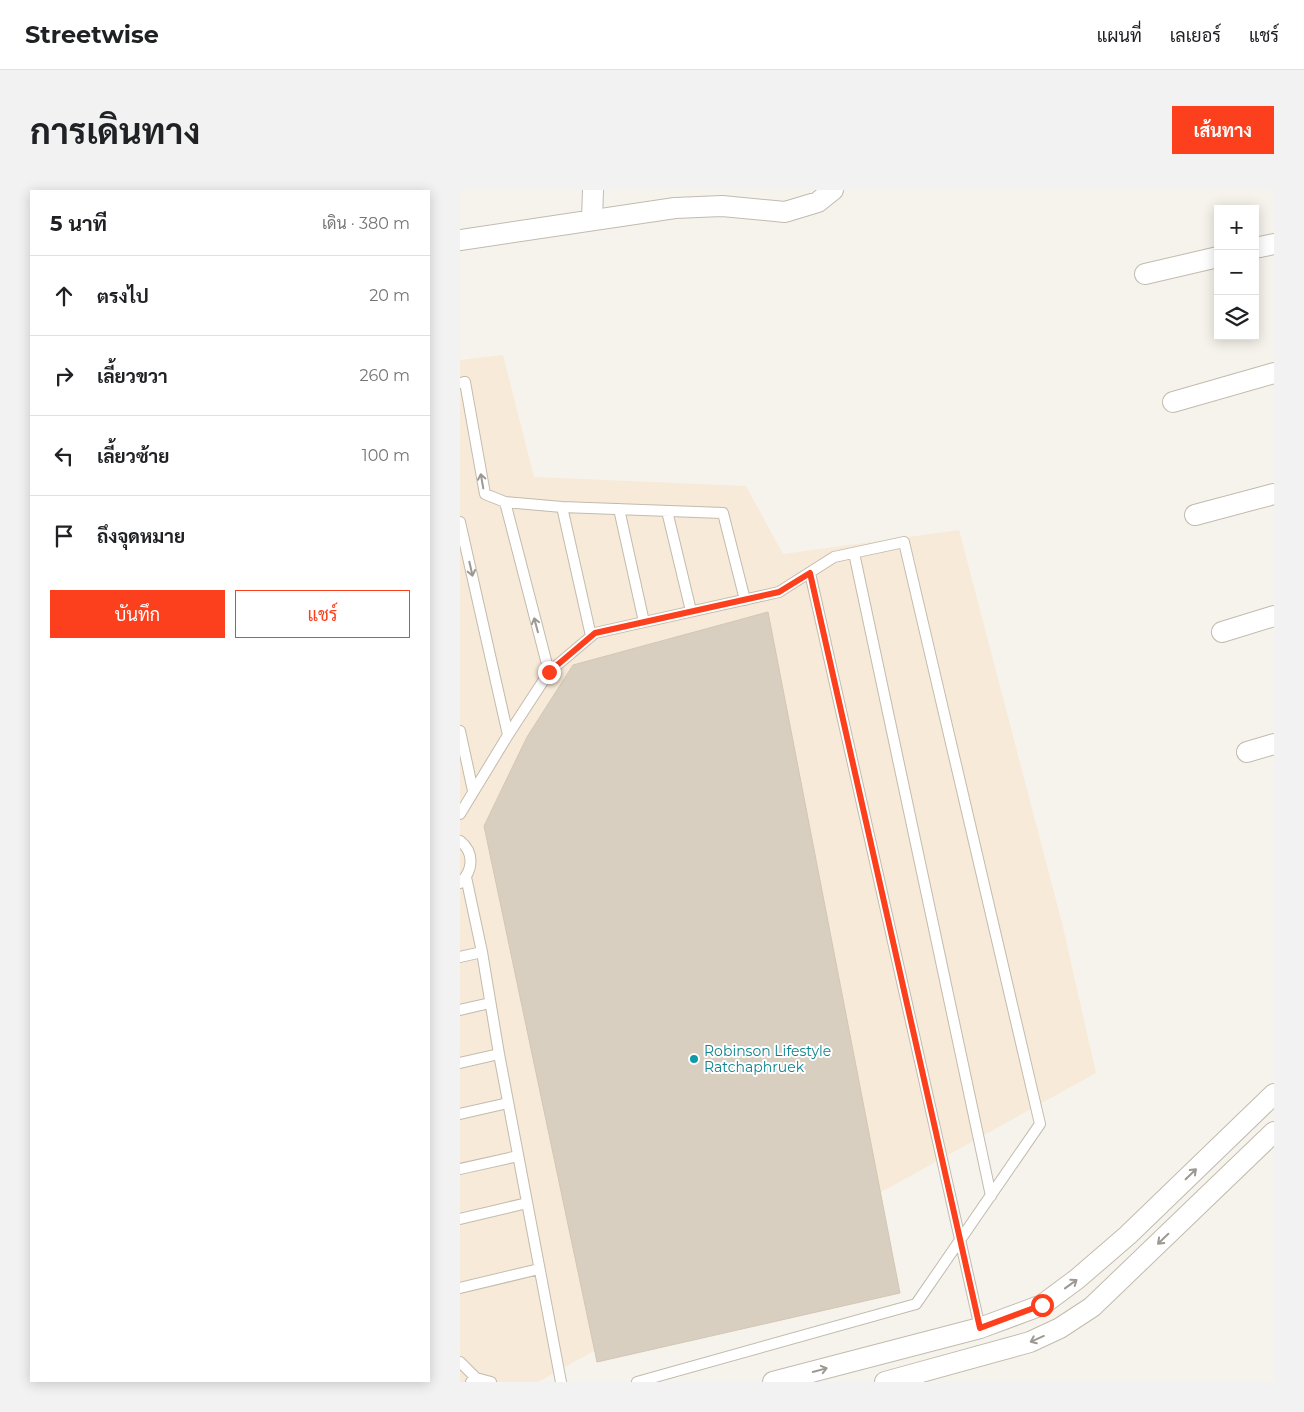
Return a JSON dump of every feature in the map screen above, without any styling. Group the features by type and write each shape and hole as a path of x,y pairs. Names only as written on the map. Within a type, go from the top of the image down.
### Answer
{"street":[{"path":"592,220 593,190"},
{"path":"460,240 675,208 722,206 785,212 818,202 833,190"},
{"path":"1259,247 1274,244"},
{"path":"1145,274 1214,258"},
{"path":"1173,402 1274,373"},
{"path":"1195,515 1274,494"},
{"path":"1222,632 1274,616"},
{"path":"1247,752 1274,744"},
{"path":"773,1382 980,1328 1042,1305 1078,1279 1128,1235 1274,1094"},
{"path":"886,1382 1030,1342 1060,1328 1092,1307 1274,1132"},
{"path":"980,1328 982,1355"}],"lane":[{"path":"460,383 464,382 485,494 505,502 562,507 723,513 745,600"},
{"path":"505,502 549,672"},
{"path":"562,507 592,636"},
{"path":"619,509 644,622"},
{"path":"667,511 691,612"},
{"path":"460,522 508,734"},
{"path":"460,814 508,734 549,672 595,633 779,592 834,557 904,542 1040,1124 916,1304 637,1382"},
{"path":"854,553 991,1196"},
{"path":"810,573 980,1328"},
{"path":"460,731 473,791"},
{"path":"460,841 468,848 470,856 471,864 463,880 482,952 508,1103 561,1382"},
{"path":"460,957 482,952"},
{"path":"460,1010 490,1003"},
{"path":"460,1063 499,1054"},
{"path":"460,1114 508,1103"},
{"path":"460,1169 518,1156"},
{"path":"460,1218 527,1203"},
{"path":"460,1288 539,1269"},
{"path":"460,1362 474,1380 491,1382"}],"shaded area":[{"name":"Robinson Lifestyle Ratchaphruek","path":"503,355 534,477 746,486 783,554 959,530 1062,923 1096,1073 538,1382 460,1382 460,360"}],"building":[{"name":"Robinson Lifestyle Ratchaphruek","path":"768,612 900,1293 597,1362 484,826 527,737 573,665"}],"place":[{"name":"Robinson Lifestyle Ratchaphruek","path":"694,1059"}],"route":[{"path":"549,672 595,633 779,592 810,573 980,1328 1042,1305"}]}
